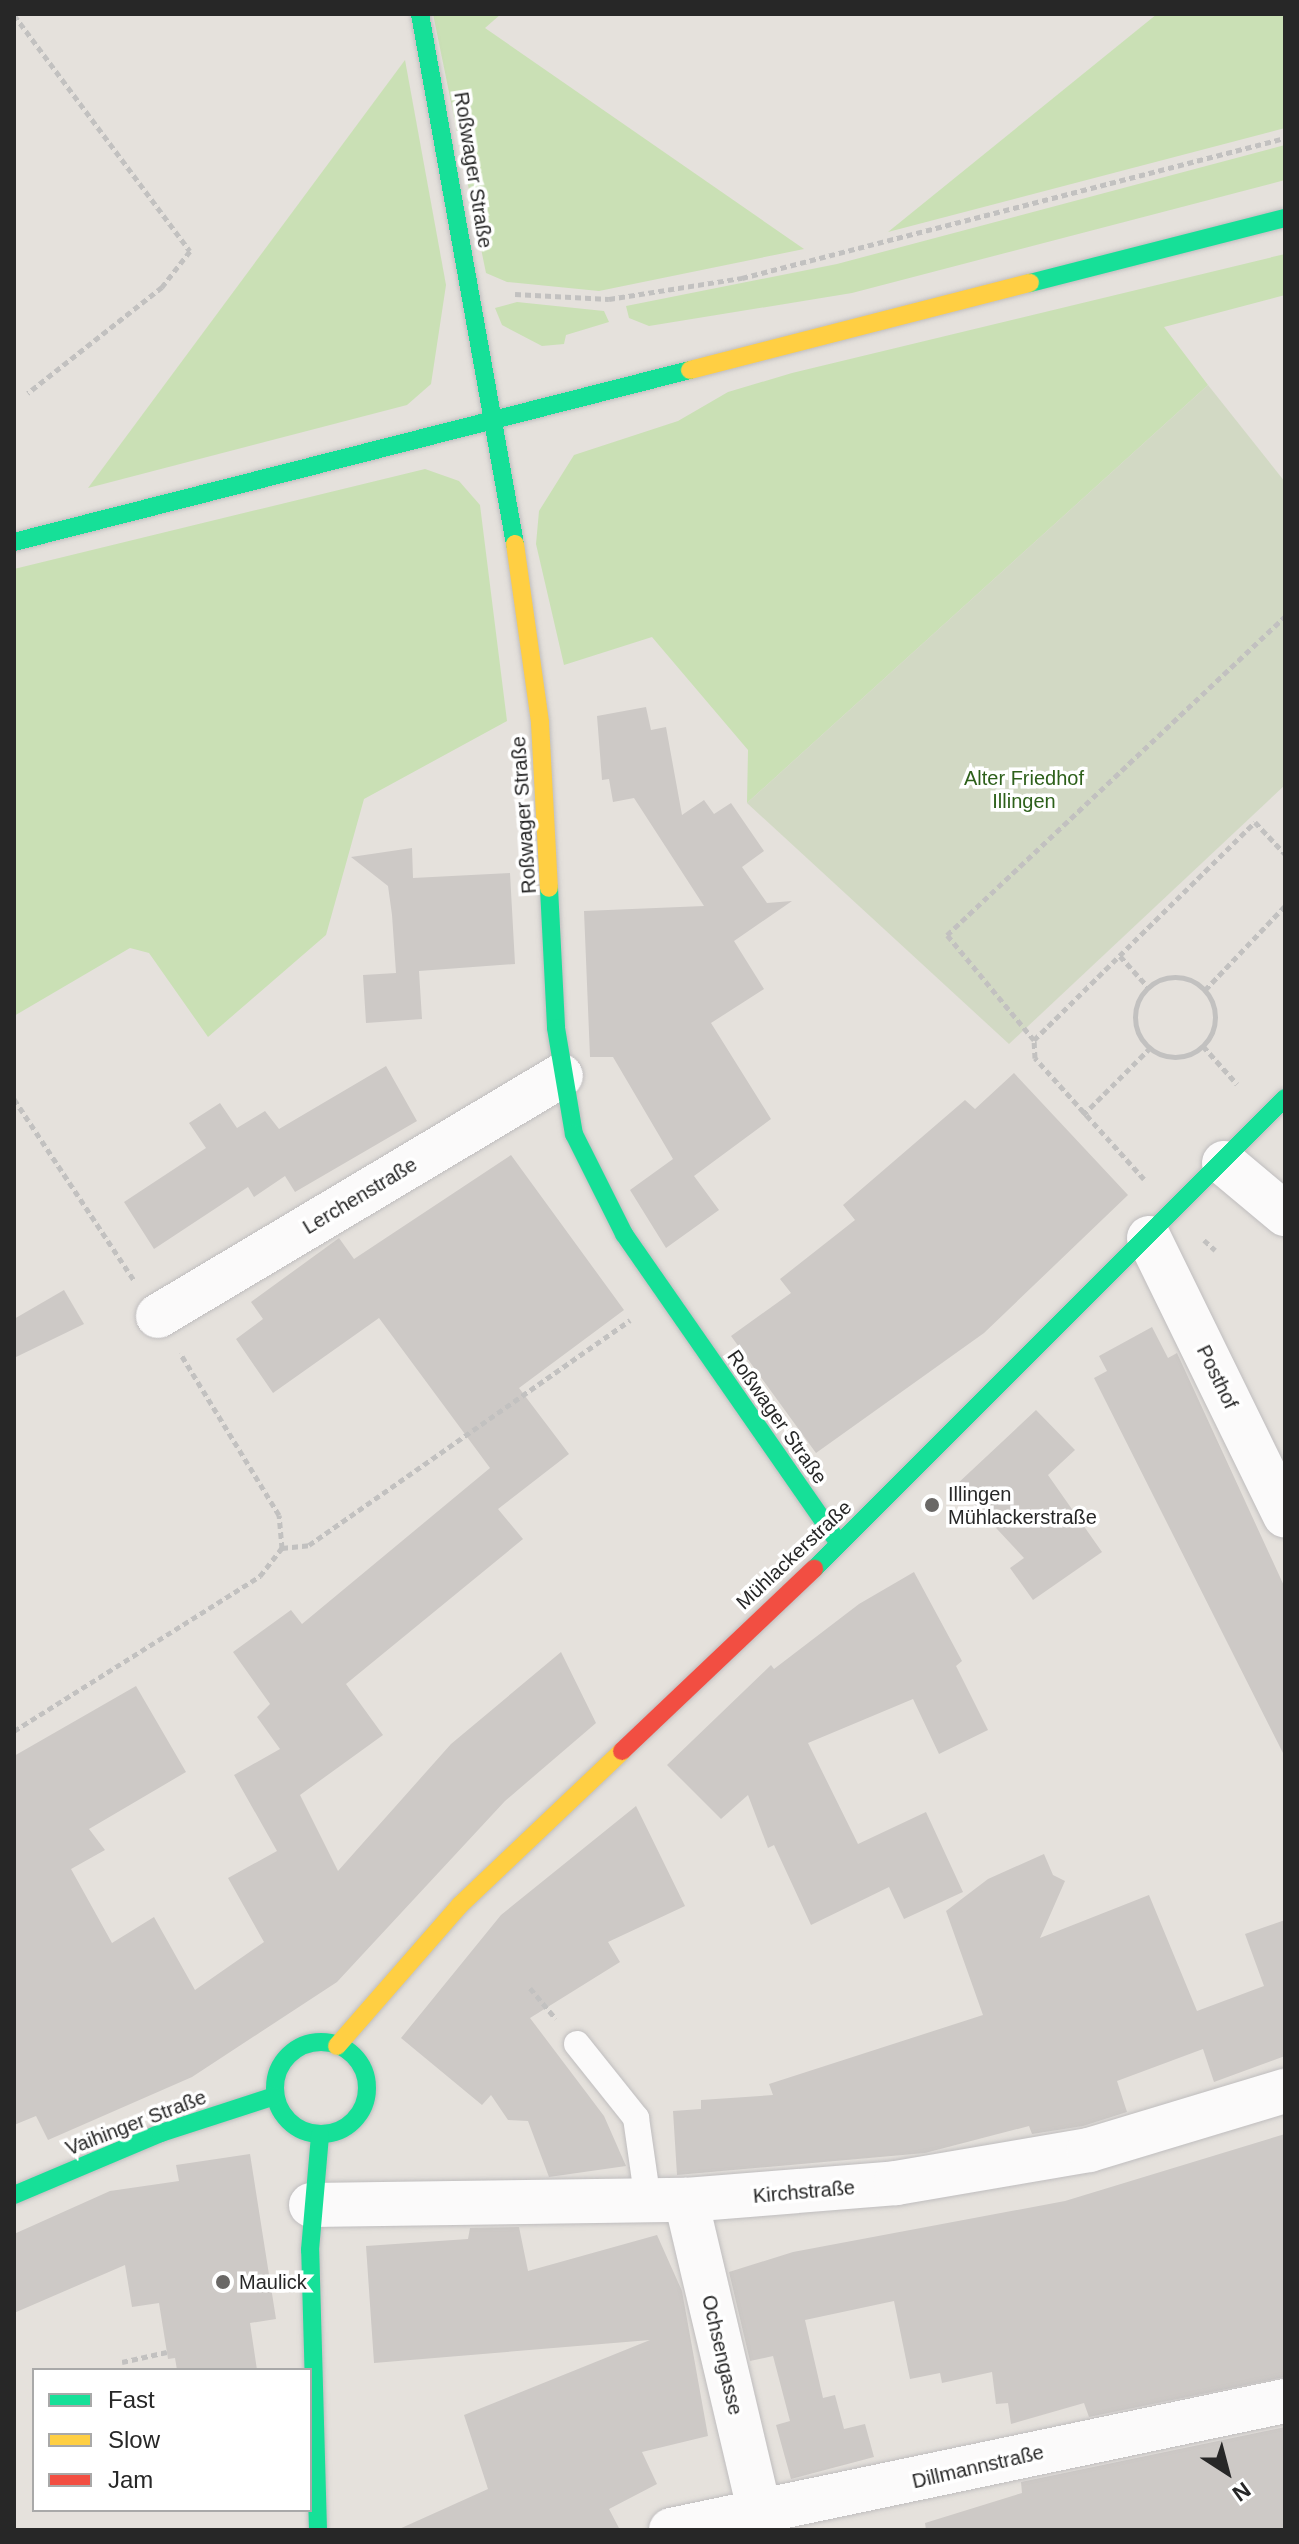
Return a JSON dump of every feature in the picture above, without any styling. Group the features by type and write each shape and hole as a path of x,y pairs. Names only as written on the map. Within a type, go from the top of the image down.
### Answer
{"street":[{"name":"Roßwager Straße","path":"420,14 470,292 540,723 561,1076 574,1134 596,1186 665,1295 838,1542"},
{"path":"14,542 1285,218"},
{"name":"Lerchenstraße","path":"158,1316 561,1076"},
{"name":"Mühlackerstraße","path":"337,2046 460,1905 838,1542 1162,1225 1285,1098"},
{"path":"1224,1163 1285,1214"},
{"name":"Posthof","path":"1162,1225 1285,1515"},
{"path":"309,2043 337,2046 358,2060 367,2095 348,2126 320,2135 296,2128 283,2116 275,2096 280,2064 292,2051 309,2043"},
{"name":"Kirchstraße","path":"311,2205 667,2200 1000,2170 1167,2129 1285,2091"},
{"name":"Vaihinger Straße","path":"14,2195 161,2133 275,2096"},
{"path":"318,2530 311,2205 320,2135"},
{"name":"Ochsengasse","path":"667,2200 759,2510"},
{"name":"Dillmannstraße","path":"671,2530 759,2510 822,2502 1285,2401"}],"lane":[{"name":"Ochsengasse","path":"577,2044 636,2118 667,2200"}],"path":[{"path":"14,15 190,251 162,287 28,393"},
{"path":"470,292 609,299 742,278 1285,138"},
{"path":"1215,1250 1162,1225 1083,1115 1035,1058 1034,1040 947,935 1285,616"},
{"path":"1034,1040 1255,822 1285,854"},
{"path":"1205,990 1285,906"},
{"path":"1120,956 1148,987"},
{"path":"1176,977 1205,990 1215,1020 1203,1046 1175,1057 1149,1049 1134,1020 1148,987 1176,977"},
{"path":"1083,1115 1149,1049"},
{"path":"14,1099 158,1316 279,1515 282,1548 260,1576 14,1731"},
{"path":"282,1548 309,1545 665,1295"},
{"path":"122,2362 167,2352"}],"green space":[{"path":"433,14 501,14 485,28 804,249 599,291 507,282 486,273"},
{"path":"1157,14 1285,14 1285,128 888,232"},
{"path":"405,60 446,285 431,384 407,405 88,488"},
{"path":"1285,145 1285,180 852,293 649,326 629,318 626,306 837,264"},
{"path":"1285,254 1285,295 1164,327 1208,385 747,803 748,750 652,637 564,665 536,544 539,511 574,455 678,421 728,392 792,373"},
{"path":"517,302 604,311 609,322 566,335 564,344 542,346 502,325 495,308"},
{"name":"Alter Friedhof Illingen","path":"1208,385 1285,482 1285,785 1009,1044 747,803"},
{"path":"425,469 459,481 480,505 507,721 364,799 326,935 208,1037 149,953 130,948 14,1016 14,569"}],"building":[{"path":"646,707 651,730 666,727 682,815 704,800 714,814 731,803 764,851 742,867 767,903 792,901 734,941 764,989 711,1023 771,1119 694,1176 719,1210 666,1248 630,1190 673,1159 613,1057 590,1057 584,911 704,906 634,798 613,802 609,779 602,780 597,716"},
{"path":"412,848 413,878 510,873 515,964 419,971 422,1019 366,1023 363,975 396,973 392,915 388,886 351,857"},
{"path":"386,1066 417,1121 295,1192 285,1176 254,1197 248,1187 154,1249 124,1202 206,1148 189,1123 220,1103 237,1128 265,1111 279,1129"},
{"path":"1014,1073 1128,1195 984,1333 816,1453 731,1336 791,1293 780,1279 855,1220 843,1205 965,1100 975,1109"},
{"path":"511,1155 624,1310 519,1388 569,1454 498,1509 523,1539 346,1684 383,1735 300,1795 338,1871 451,1744 561,1652 596,1723 505,1801 337,1982 192,2077 48,2140 36,2116 14,2125 14,1756 136,1686 186,1772 89,1829 105,1850 71,1869 112,1943 154,1917 195,1990 264,1942 228,1878 277,1851 234,1775 280,1749 257,1717 270,1704 233,1652 291,1610 302,1624 490,1468 379,1318 273,1393 236,1339 263,1319 251,1302 339,1238 354,1259"},
{"path":"64,1290 84,1324 14,1358 14,1319"},
{"path":"1152,1327 1168,1358 1177,1353 1285,1588 1285,1757 1094,1378 1107,1371 1099,1356"},
{"path":"1036,1410 1075,1450 1048,1475 1102,1552 1033,1600 1010,1568 1024,1558 956,1485"},
{"path":"914,1572 962,1661 956,1666 988,1730 939,1754 913,1699 808,1743 858,1844 926,1812 963,1892 904,1919 889,1887 811,1925 774,1845 768,1848 748,1795 721,1819 667,1765 771,1665 774,1669 859,1604"},
{"path":"636,1806 685,1906 608,1942 620,1962 530,2018 604,2116 626,2166 549,2177 528,2121 508,2120 491,2095 482,2105 401,2038 501,1915"},
{"path":"1044,1854 1053,1875 1065,1881 1040,1938 1149,1895 1197,2011 1264,1986 1245,1934 1285,1920 1285,2056 1214,2082 1203,2049 1117,2081 1127,2112 1083,2126 1032,2134 1029,2126 925,2153 677,2175 673,2111 701,2109 701,2100 773,2095 769,2084 983,2015 946,1911 988,1879"},
{"path":"1285,2134 1285,2377 1089,2417 1084,2403 1011,2424 1008,2403 996,2404 992,2372 942,2383 940,2373 910,2379 894,2301 805,2320 823,2398 835,2395 844,2429 865,2424 874,2457 791,2479 776,2425 790,2421 773,2356 750,2361 729,2272 793,2252 1065,2201"},
{"path":"250,2154 276,2319 250,2323 257,2368 177,2368 175,2358 168,2359 159,2303 132,2307 125,2265 14,2313 14,2234 110,2191 179,2181 176,2165"},
{"path":"519,2227 528,2271 657,2235 682,2291 708,2436 642,2452 657,2484 609,2509 620,2530 397,2530 488,2489 464,2415 650,2340 374,2363 366,2246 468,2239 470,2228"},
{"path":"1285,2427 1285,2530 926,2530 925,2523 1022,2493 1021,2482"}],"traffic: fast":[{"path":"420,14 515,544"},
{"path":"1030,283 1285,218"},
{"path":"14,542 690,370"},
{"path":"549,888 556,1028 574,1134 624,1234 838,1542"},
{"path":"814,1569 1285,1098"},
{"path":"321,2042 339,2045 354,2055 364,2070 367,2088 364,2106 354,2121 339,2131 321,2134 303,2131 288,2121 278,2106 275,2088 278,2070 288,2055 303,2045 321,2042"},
{"path":"14,2195 161,2133 275,2096"},
{"path":"318,2530 310,2250 320,2135"}],"traffic: slow":[{"path":"690,370 1030,283"},
{"path":"515,544 540,723 549,888"},
{"path":"337,2046 460,1905 622,1751"}],"traffic: jam":[{"path":"622,1751 814,1569"}],"place":[{"name":"Illingen Mühlackerstraße","path":"932,1505"},
{"name":"Maulick","path":"223,2282"}]}
